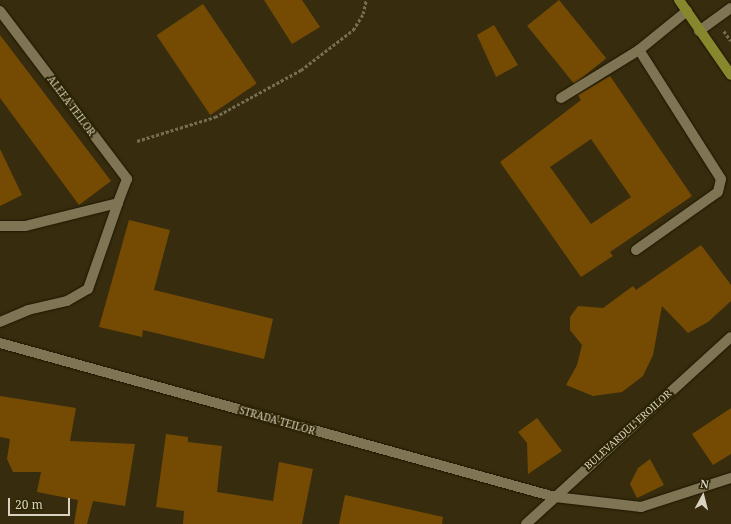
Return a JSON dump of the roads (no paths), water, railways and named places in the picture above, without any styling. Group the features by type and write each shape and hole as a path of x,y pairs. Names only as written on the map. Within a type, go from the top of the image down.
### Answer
{"main road":[{"path":"679,0 699,31 731,75"}],"street":[{"path":"699,31 731,8"},
{"name":"ALEEA TEILOR","path":"0,11 127,179 88,289 67,301 28,310 0,322"},
{"path":"561,98 639,50 687,11"},
{"path":"636,250 718,192 721,179 639,50"},
{"path":"0,226 25,226 118,203"},
{"name":"BULEVARDUL EROILOR","path":"526,524 731,337"},
{"name":"STRADA TEILOR","path":"0,343 555,497 641,507 731,478"}]}
